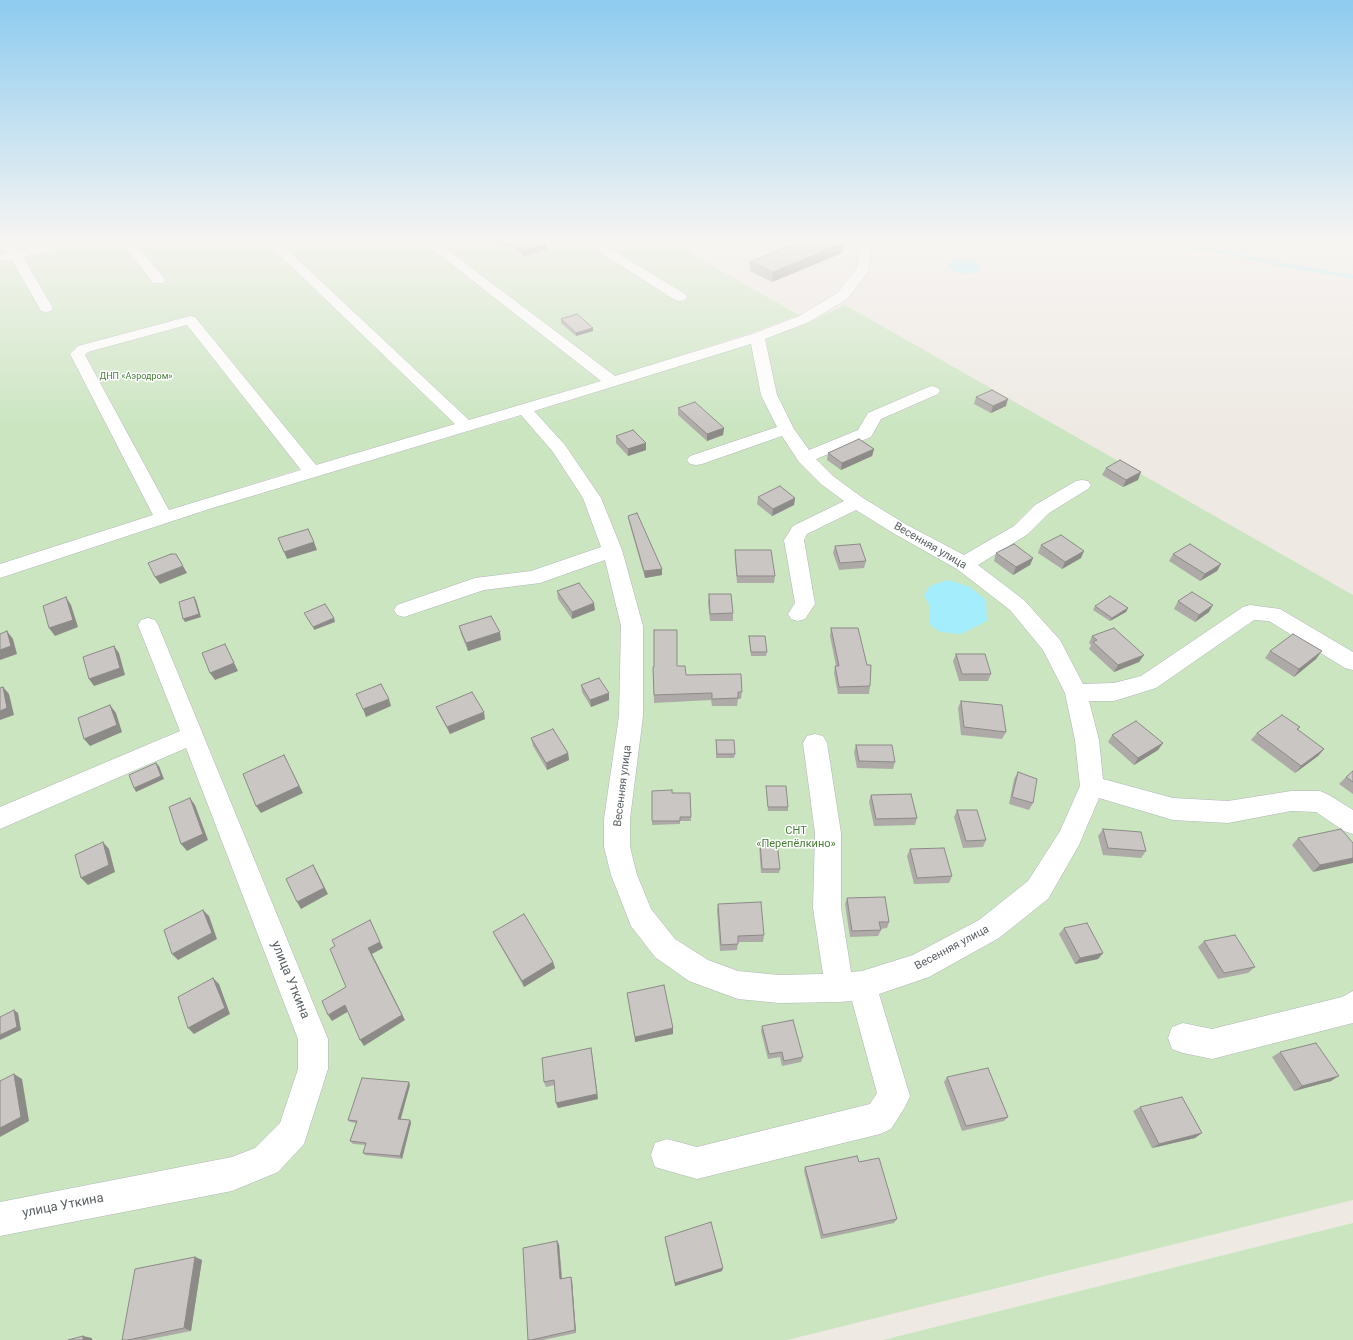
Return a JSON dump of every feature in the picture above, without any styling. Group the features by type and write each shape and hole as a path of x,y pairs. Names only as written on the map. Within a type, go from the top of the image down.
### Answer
{"street":[{"path":"43,304 46,308"},
{"path":"337,304 467,427"},
{"path":"510,304 613,382"},
{"path":"2,564 164,518 312,472 525,410 757,337 804,319 830,304"},
{"path":"164,518 77,354 83,349 190,320 312,472"},
{"name":"Весенняя улица","path":"525,410 559,449 592,498 612,550 632,626 631,716 617,819 617,847 624,875 641,917 665,948 699,971 738,986 779,989 851,986 919,967 989,929 1038,890 1070,838 1092,786 1088,740 1076,693 1052,646 1017,605 964,564 900,529 857,502 827,480 805,458 786,429 769,395 757,337"},
{"path":"805,458 865,433 874,416 932,391"},
{"path":"696,460 786,429"},
{"path":"964,564 1021,530 1042,509 1082,485"},
{"path":"798,614 804,604 794,540 800,530 857,502"},
{"path":"404,610 482,583 533,578 612,550"},
{"path":"1076,693 1114,692 1148,682 1250,612 1273,614 1353,662"},
{"name":"улица Уткина","path":"0,1219 232,1174 266,1160 294,1133 313,1069 313,1039 148,625"},
{"path":"0,818 193,735"},
{"path":"667,1155 697,1163 880,1118 894,1096 851,986 827,908 828,833 815,743"},
{"path":"1092,786 1173,809 1228,812 1290,801 1320,802 1353,823"},
{"path":"1183,1038 1212,1044 1351,1009 1353,1006"}],"green space":[{"name":"ДНП «Аэродром»","path":"0,304 779,304 799,315 751,333 625,373 476,419 297,470 0,564"},
{"name":"СНТ «Перепёлкино»","path":"845,305 1353,595 1353,1200 787,1340 0,1340 0,575 157,524 514,418 766,338 812,321"},
{"path":"1353,1223 1353,1340 883,1340"}],"water":[{"path":"948,580 970,587 986,600 987,621 961,634 940,632 929,624 930,607 924,595 930,586"}],"building":[{"path":"577,314 593,328 576,333 561,319"},
{"path":"992,390 1008,399 993,406 976,397"},
{"path":"695,402 724,428 707,434 678,408"},
{"path":"633,430 646,443 628,449 616,436"},
{"path":"859,439 874,449 842,463 828,453"},
{"path":"1120,460 1141,472 1126,480 1106,468"},
{"path":"780,486 795,498 773,509 758,497"},
{"path":"637,513 662,569 644,571 628,516"},
{"path":"308,529 314,542 284,552 278,538"},
{"path":"1061,535 1084,551 1065,562 1041,545"},
{"path":"860,544 866,561 840,563 835,546"},
{"path":"1014,544 1033,558 1016,567 996,553"},
{"path":"1190,544 1221,564 1205,574 1173,554"},
{"path":"735,550 771,550 775,576 737,576"},
{"path":"171,554 176,554 183,566 155,577 148,563"},
{"path":"579,583 594,603 572,612 557,591"},
{"path":"1192,592 1213,605 1199,615 1178,601"},
{"path":"709,594 731,594 733,613 710,614"},
{"path":"1110,596 1128,608 1112,618 1095,606"},
{"path":"66,597 73,620 49,628 43,606"},
{"path":"194,597 199,614 183,619 179,602"},
{"path":"325,604 334,618 313,627 304,613"},
{"path":"491,616 500,632 466,643 459,626"},
{"path":"831,628 858,628 867,665 871,665 870,686 839,687 835,666 839,666"},
{"path":"1114,628 1144,655 1118,665 1093,642 1097,640 1092,636"},
{"path":"654,630 677,630 677,666 685,666 686,675 741,674 742,692 738,692 738,698 712,699 712,693 654,695"},
{"path":"7,631 11,646 0,650 0,634"},
{"path":"1293,634 1322,651 1299,669 1270,651"},
{"path":"749,636 765,636 767,652 751,652"},
{"path":"225,644 234,663 210,673 202,653"},
{"path":"114,646 120,668 89,679 83,657"},
{"path":"956,654 985,654 991,674 962,674"},
{"path":"599,678 609,693 590,700 581,685"},
{"path":"381,684 389,699 363,709 356,694"},
{"path":"3,687 7,708 0,711 0,688"},
{"path":"472,692 484,712 447,727 436,707"},
{"path":"961,701 1002,705 1006,732 964,727"},
{"path":"110,705 117,725 84,739 78,718"},
{"path":"1282,715 1300,727 1297,729 1324,749 1301,766 1257,733"},
{"path":"1136,721 1163,743 1138,758 1112,735"},
{"path":"553,729 568,753 546,763 531,738"},
{"path":"716,740 734,740 735,754 717,754"},
{"path":"856,745 892,745 895,762 859,761"},
{"path":"284,755 299,786 256,806 243,774"},
{"path":"156,763 161,776 134,788 129,775"},
{"path":"1353,771 1353,782 1346,777"},
{"path":"1018,772 1037,779 1033,803 1012,797"},
{"path":"766,786 786,786 788,807 768,807"},
{"path":"672,790 672,793 690,793 691,817 680,817 680,821 652,821 652,791"},
{"path":"911,794 917,818 876,819 871,795"},
{"path":"190,798 203,834 181,844 169,807"},
{"path":"957,810 977,810 986,840 966,841"},
{"path":"1103,829 1141,832 1146,851 1108,848"},
{"path":"1341,829 1353,843 1353,858 1320,865 1298,838"},
{"path":"103,842 109,865 81,878 75,855"},
{"path":"760,842 777,842 780,869 762,869"},
{"path":"944,848 952,876 917,878 910,849"},
{"path":"313,865 324,888 297,902 286,879"},
{"path":"885,897 889,922 879,922 881,930 852,931 847,898"},
{"path":"761,902 764,935 738,936 738,944 721,945 718,904"},
{"path":"203,910 212,933 172,954 164,930"},
{"path":"524,914 553,962 522,981 493,932"},
{"path":"370,920 380,942 368,948 402,1015 360,1040 345,1005 328,1015 322,1001 346,987 330,949 335,946 332,940"},
{"path":"1087,923 1103,953 1080,958 1064,928"},
{"path":"1235,935 1255,967 1224,973 1204,941"},
{"path":"213,978 225,1008 188,1028 178,997"},
{"path":"664,985 673,1028 635,1037 627,993"},
{"path":"14,1010 17,1027 0,1035 0,1017"},
{"path":"793,1020 803,1057 784,1061 782,1052 769,1054 762,1026"},
{"path":"1316,1043 1339,1076 1302,1086 1280,1052"},
{"path":"591,1048 597,1094 556,1103 554,1080 544,1082 542,1058"},
{"path":"988,1068 1008,1117 966,1126 947,1077"},
{"path":"14,1074 21,1117 0,1128 0,1081"},
{"path":"362,1078 409,1082 398,1119 410,1120 400,1156 363,1153 366,1143 350,1141 357,1121 348,1120"},
{"path":"1182,1097 1202,1133 1159,1144 1140,1107"},
{"path":"857,1156 859,1162 879,1158 897,1219 823,1235 805,1167"},
{"path":"711,1222 723,1268 675,1283 665,1237"},
{"path":"557,1241 560,1279 571,1277 575,1330 528,1340 523,1248"},
{"path":"195,1257 184,1328 122,1340 135,1269"},
{"path":"83,1336 83,1340 68,1340"}]}
